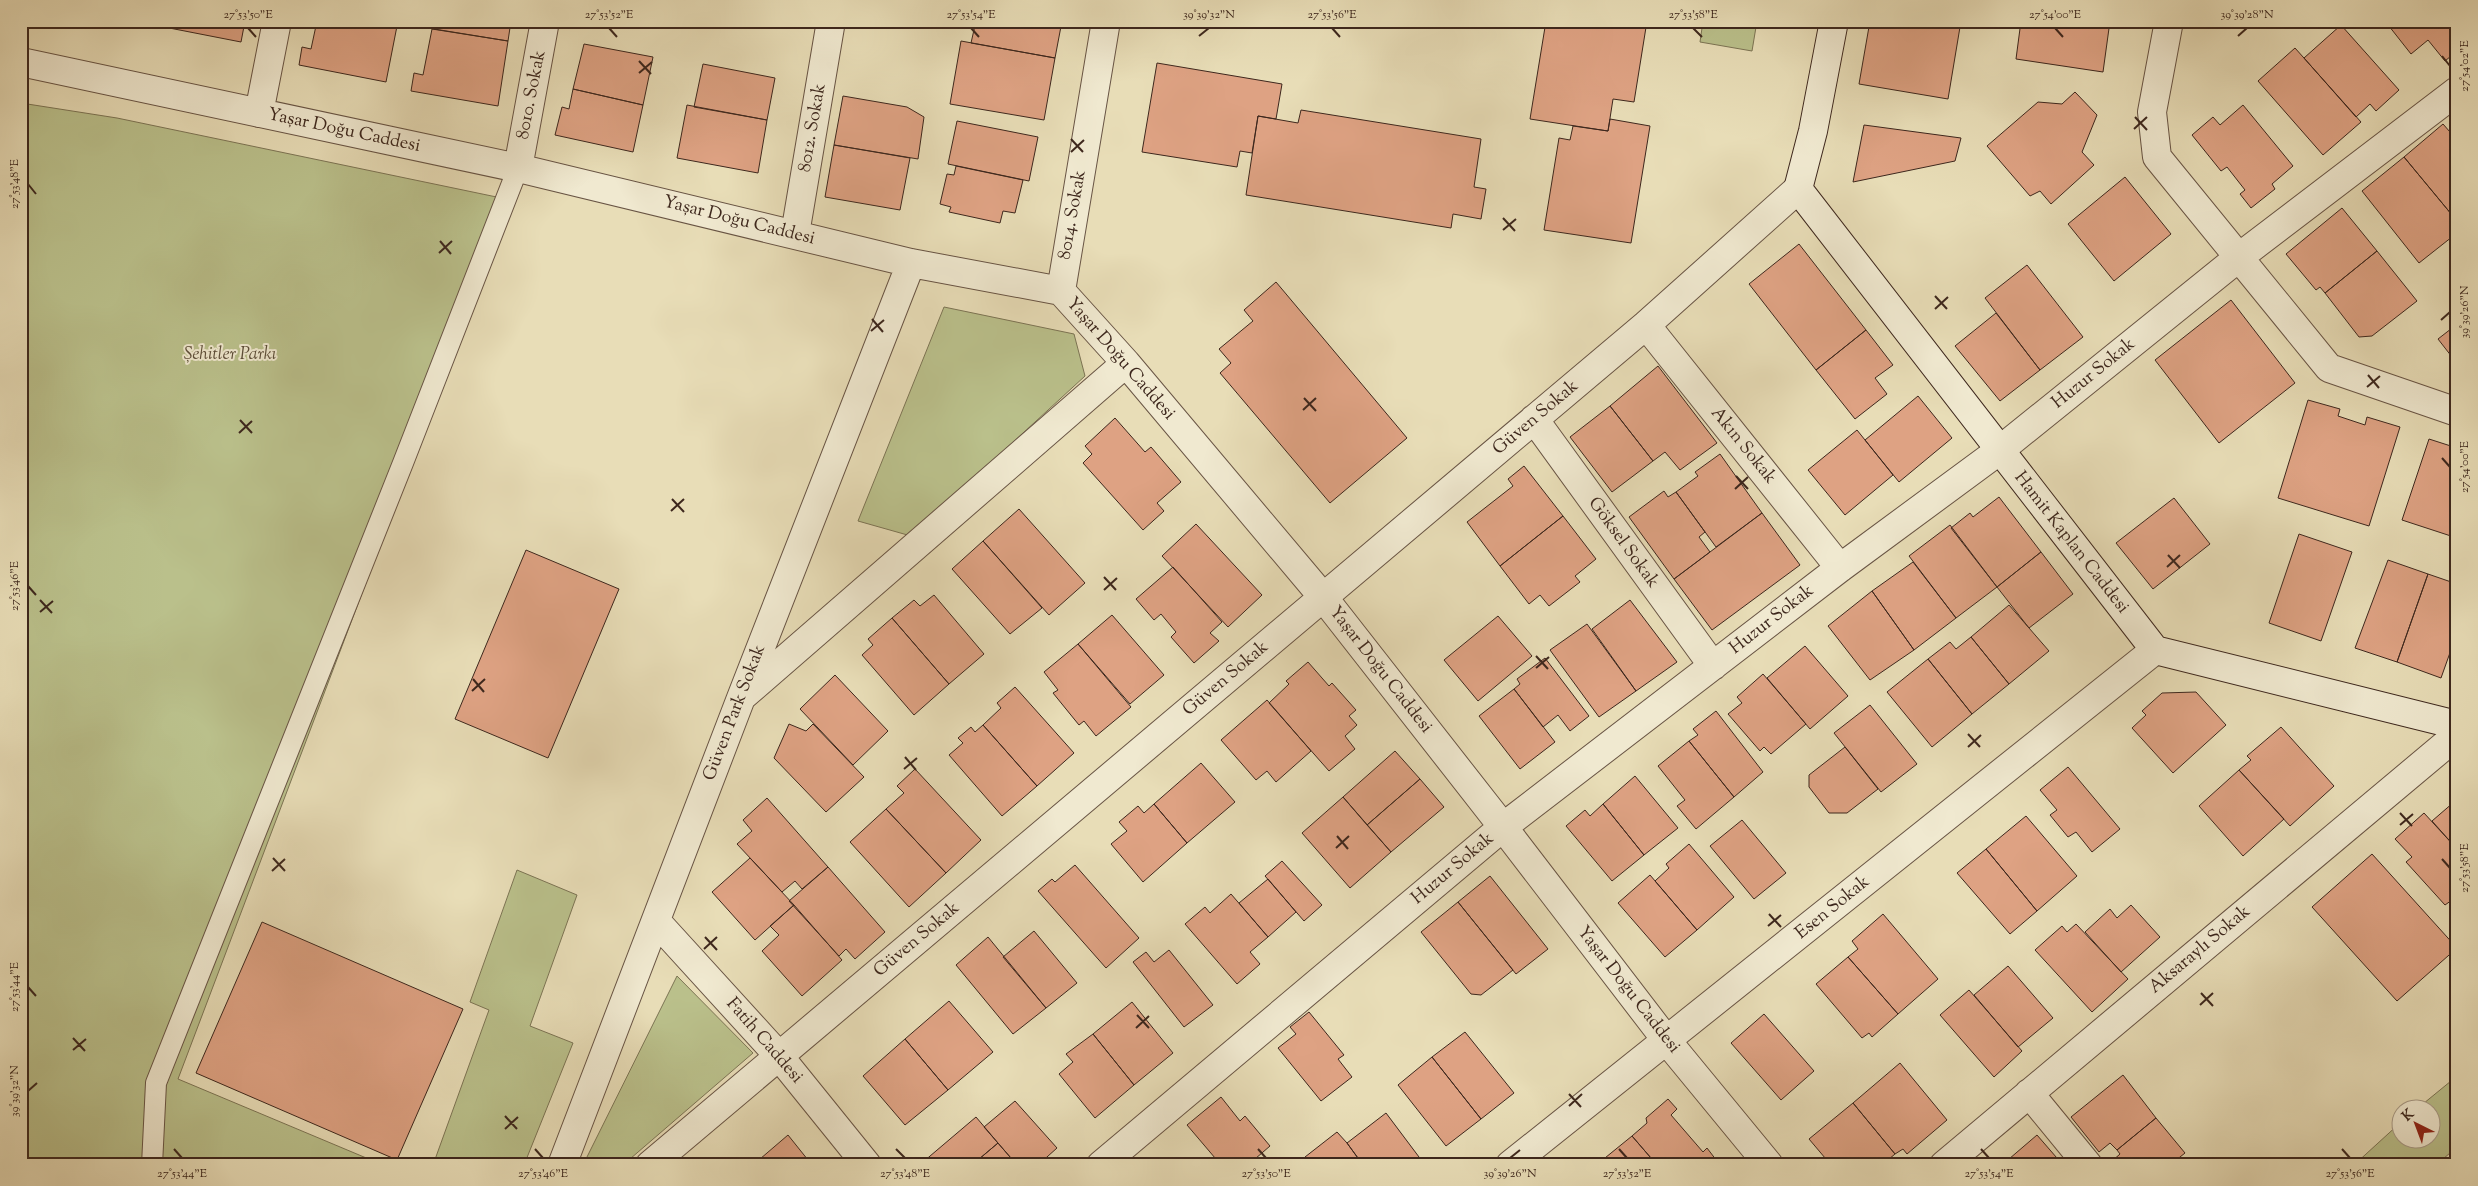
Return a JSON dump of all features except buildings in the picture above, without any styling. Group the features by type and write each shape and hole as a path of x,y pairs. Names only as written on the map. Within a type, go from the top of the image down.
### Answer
{"street":[{"path":"259,113 277,21"},
{"name":"8010. Sokak","path":"518,168 545,21"},
{"name":"8012. Sokak","path":"795,234 831,21"},
{"name":"8014. Sokak","path":"1061,291 1106,21"},
{"path":"1798,189 1814,131 1834,21"},
{"path":"2169,21 2152,112 2157,157 2329,368 2457,412"},
{"name":"Yaşar Doğu Caddesi","path":"21,62 518,168 911,263 1061,291 1126,363 1323,597 1667,1041 1769,1165"},
{"name":"Huzur Sokak","path":"1101,1165 1503,827 1840,568 2000,450 2238,258 2457,91"},
{"name":"Güven Sokak","path":"650,1165 1646,325 1798,189"},
{"name":"Hamit Kaplan Caddesi","path":"1798,189 2155,650"},
{"name":"Güven Park Sokak","path":"562,1165 741,698 911,263"},
{"name":"Akın Sokak","path":"1646,325 1840,568"},
{"path":"741,698 1126,363"},
{"name":"Göksel Sokak","path":"1534,419 1712,666"},
{"path":"2155,650 2457,725"},
{"name":"Esen Sokak","path":"1510,1165 2155,650"},
{"name":"Aksaraylı Sokak","path":"1944,1165 2457,735"},
{"name":"Fatih Caddesi","path":"656,921 780,1056 867,1165"},
{"path":"2029,1093 2088,1165"}],"lane":[{"path":"152,1165 156,1083 403,463 518,168"}],"green space":[{"path":"1703,21 1757,21 1752,51 1700,42"},
{"name":"Şehitler Parkı","path":"21,103 117,118 511,200 178,1079 383,1165 21,1165"},
{"path":"944,307 1074,334 1085,376 911,536 858,521"},
{"path":"517,870 577,895 530,1026 573,1043 524,1165 433,1165 489,1010 470,1002"},
{"path":"677,976 753,1053 623,1165 583,1165"},
{"path":"2451,1081 2457,1088 2457,1147 2436,1165 2354,1165 2390,1132 2390,1148 2440,1148 2440,1098 2430,1098"}]}
